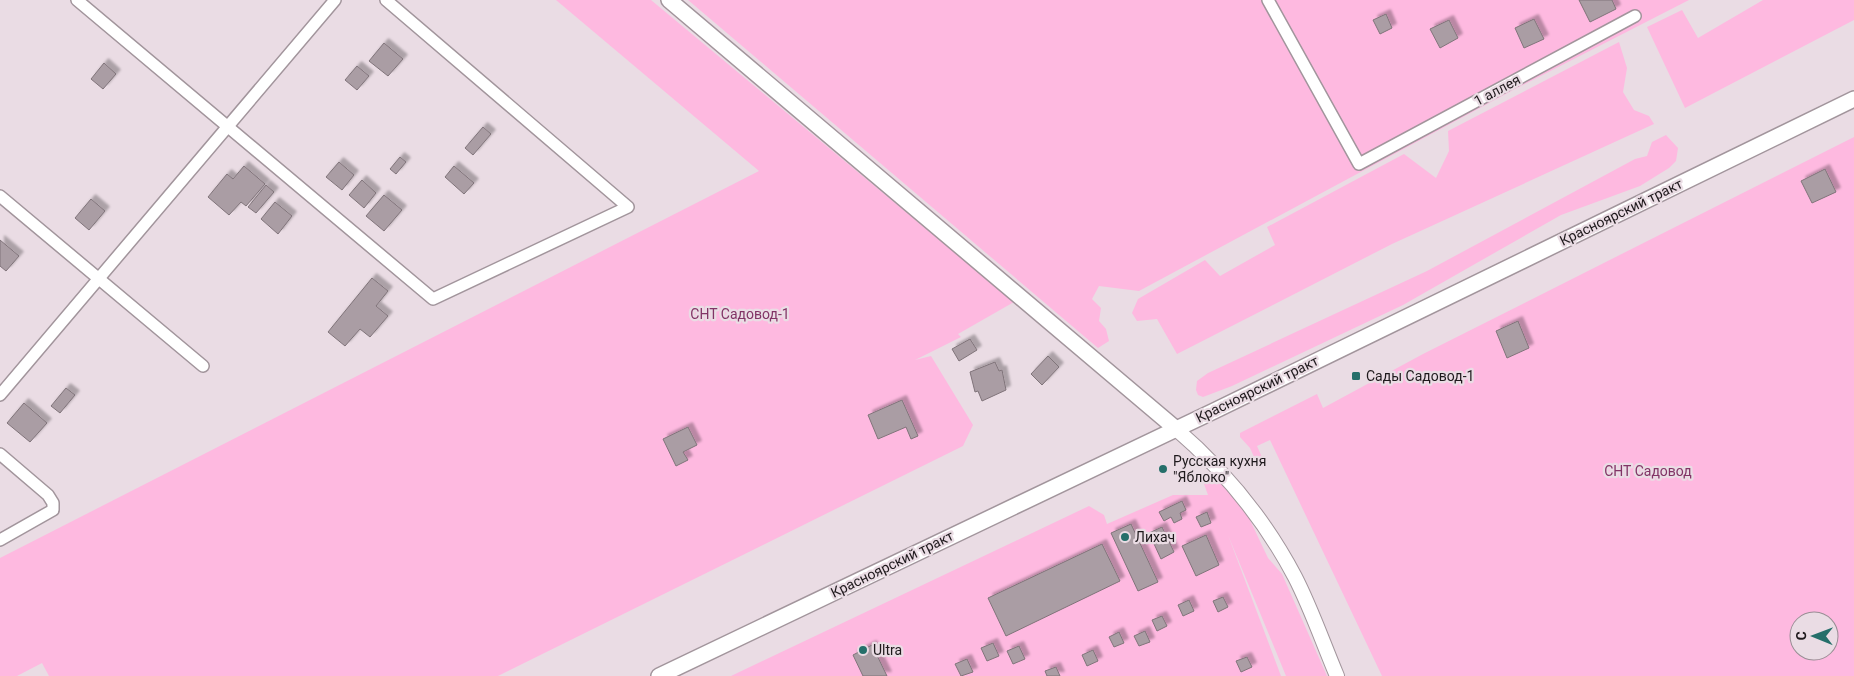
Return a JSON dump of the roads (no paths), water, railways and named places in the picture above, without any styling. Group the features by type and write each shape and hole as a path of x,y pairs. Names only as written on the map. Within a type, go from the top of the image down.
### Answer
{"main road":[{"path":"669,0 1176,428"},
{"name":"Красноярский тракт","path":"659,676 1854,99"}],"street":[{"path":"77,0 230,126 433,298 628,207 386,0"},
{"path":"0,395 98,277 230,126 335,0"},
{"name":"1 аллея","path":"1268,0 1359,164 1635,16"},
{"path":"0,196 203,366"},
{"path":"1176,428 1196,446 1245,498 1270,535 1295,578 1337,676"},
{"path":"0,454 48,495 53,502 53,510 0,540"}],"place":[{"name":"Сады Садовод-1","path":"1356,376"},
{"name":"Русская кухня \"Яблоко\"","path":"1163,469"},
{"name":"Лихач","path":"1125,537"},
{"name":"Ultra","path":"863,650"}],"park label":[{"name":"СНТ Садовод-1","path":"740,314"},
{"name":"СНТ Садовод","path":"1648,471"}]}
